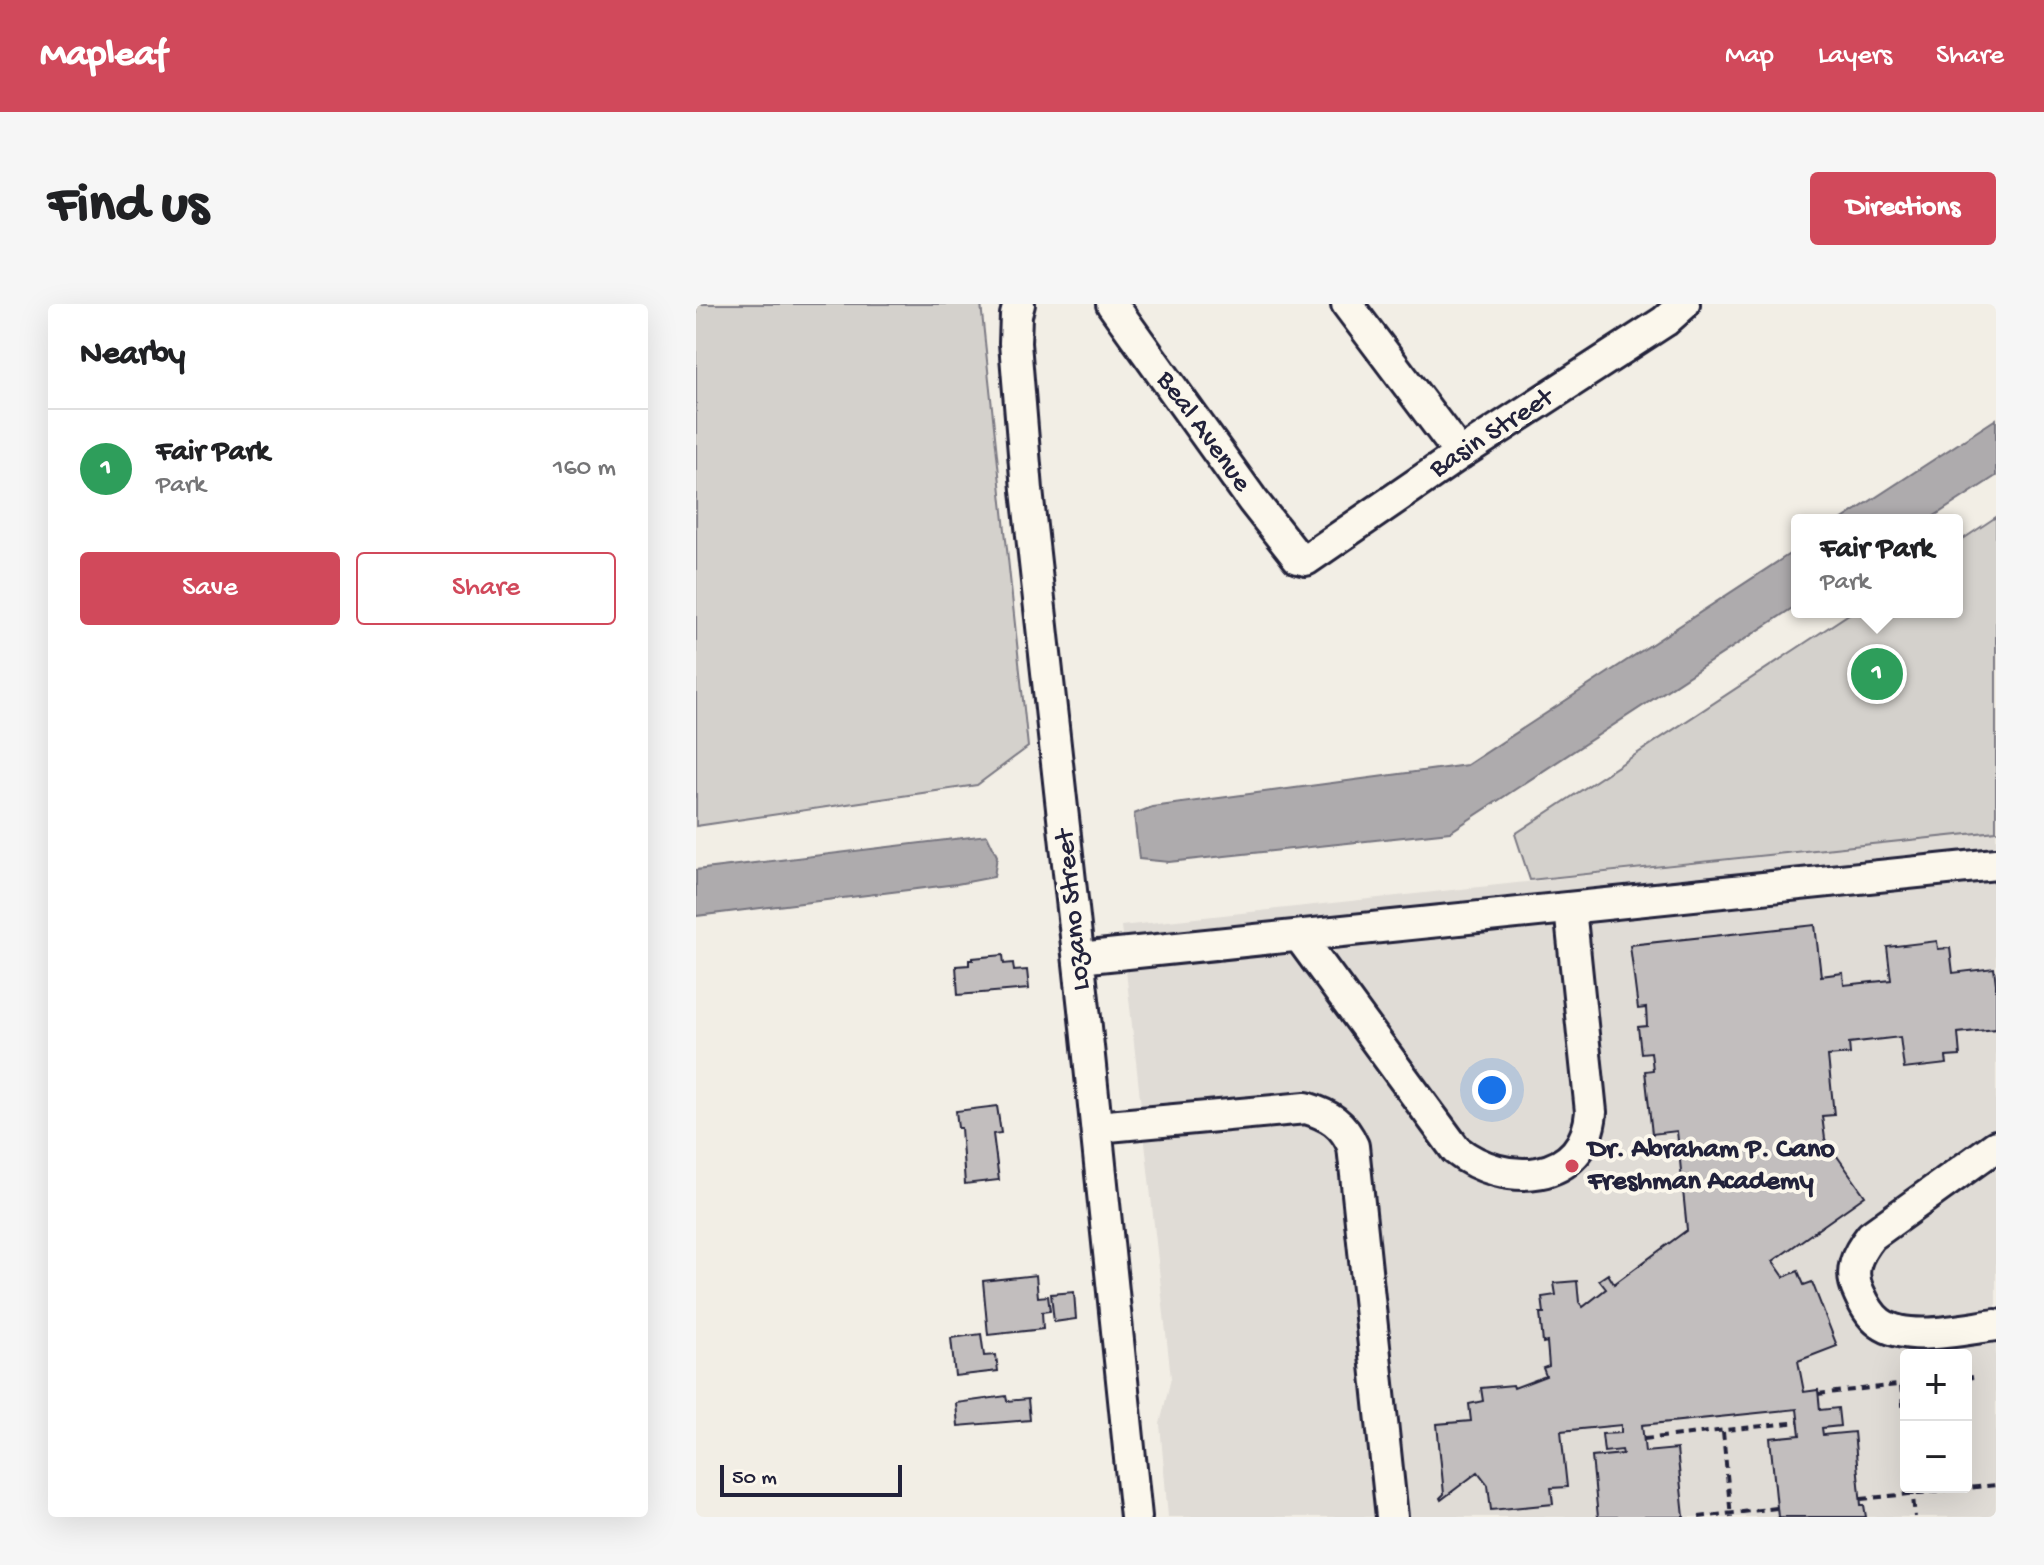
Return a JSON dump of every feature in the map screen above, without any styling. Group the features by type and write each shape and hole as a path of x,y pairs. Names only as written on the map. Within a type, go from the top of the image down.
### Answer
{"street":[{"name":"Lozano Street","path":"1019,304 1015,343 1027,490 1136,1517"},
{"name":"Beal Avenue","path":"1112,304 1253,501 1298,558"},
{"path":"1347,304 1460,454"},
{"name":"Basin Street","path":"1298,558 1306,560 1460,454 1665,321 1684,304"},
{"path":"1079,958 1996,864"},
{"path":"1299,936 1456,1150 1488,1170 1531,1173 1566,1162 1579,1150 1589,1130 1591,1112 1570,908"},
{"path":"1097,1127 1306,1108 1324,1113 1347,1133 1355,1162 1392,1517"},
{"path":"1996,1146 1871,1236 1859,1252 1853,1268 1856,1287 1865,1307 1880,1323 1900,1332 1920,1333 1996,1325"}],"path":[{"path":"1818,1394 1900,1385"},
{"path":"1644,1439 1799,1422"},
{"path":"1723,1431 1731,1515"},
{"path":"1861,1499 1996,1485"},
{"path":"1913,1494 1915,1517"},
{"path":"1699,1517 1777,1508"}],"shaded area":[{"path":"696,304 981,304 1028,747 977,785 696,826"},
{"path":"1996,419 1996,476 1937,514 1850,514"},
{"path":"1996,517 1996,831 1530,880 1515,834 1843,618 1963,618 1963,539"},
{"path":"1791,553 1791,609 1450,832 1169,862 1139,859 1134,814 1152,807 1467,765"},
{"name":"Dr. Abraham P. Cano Freshman Academy","path":"1996,831 1996,1517 1168,1517 1160,1424 1171,1378 1121,926"},
{"path":"987,835 997,856 994,877 696,916 696,870"}],"building":[{"path":"1815,925 1821,976 1843,973 1844,985 1891,980 1887,947 1937,941 1938,949 1950,948 1953,973 1994,968 1996,984 1996,1029 1958,1033 1960,1056 1946,1057 1947,1064 1904,1069 1900,1037 1849,1043 1850,1054 1828,1056 1834,1115 1822,1116 1825,1139 1865,1196 1773,1261 1784,1277 1798,1271 1804,1285 1812,1282 1837,1346 1798,1361 1804,1392 1818,1390 1820,1410 1838,1408 1840,1426 1822,1428 1823,1435 1854,1432 1861,1505 1864,1505 1866,1517 1778,1517 1770,1438 1800,1435 1797,1409 1642,1425 1645,1452 1677,1449 1684,1517 1598,1517 1592,1457 1623,1454 1622,1450 1604,1452 1602,1434 1621,1433 1621,1425 1561,1431 1567,1487 1551,1488 1553,1504 1491,1510 1488,1485 1478,1472 1441,1500 1444,1494 1437,1424 1471,1421 1469,1404 1483,1401 1481,1388 1513,1385 1514,1388 1546,1376 1543,1368 1549,1366 1547,1342 1543,1343 1540,1313 1544,1313 1542,1297 1556,1295 1554,1283 1577,1281 1579,1302 1583,1307 1606,1289 1599,1280 1608,1274 1614,1284 1687,1230 1677,1131 1652,1134 1645,1071 1653,1070 1651,1052 1641,1053 1638,1027 1647,1026 1646,1008 1638,1009 1630,945"},
{"path":"1003,955 1004,964 1013,963 1014,971 1027,970 1029,989 958,995 956,966 969,965 969,960 973,958"},
{"path":"997,1106 1001,1133 993,1134 999,1180 965,1184 961,1128 958,1128 956,1111"},
{"path":"1036,1275 1038,1297 1048,1296 1050,1311 1042,1312 1043,1329 988,1335 983,1281"},
{"path":"1074,1292 1076,1319 1054,1322 1051,1294"},
{"path":"981,1334 984,1356 996,1355 998,1371 955,1376 951,1338"},
{"path":"1006,1396 1007,1401 1028,1399 1030,1420 958,1426 956,1403"}],"place":[{"name":"Fair Park","path":"1877,674"},
{"name":"Dr. Abraham P. Cano Freshman Academy","path":"1572,1166"}]}
